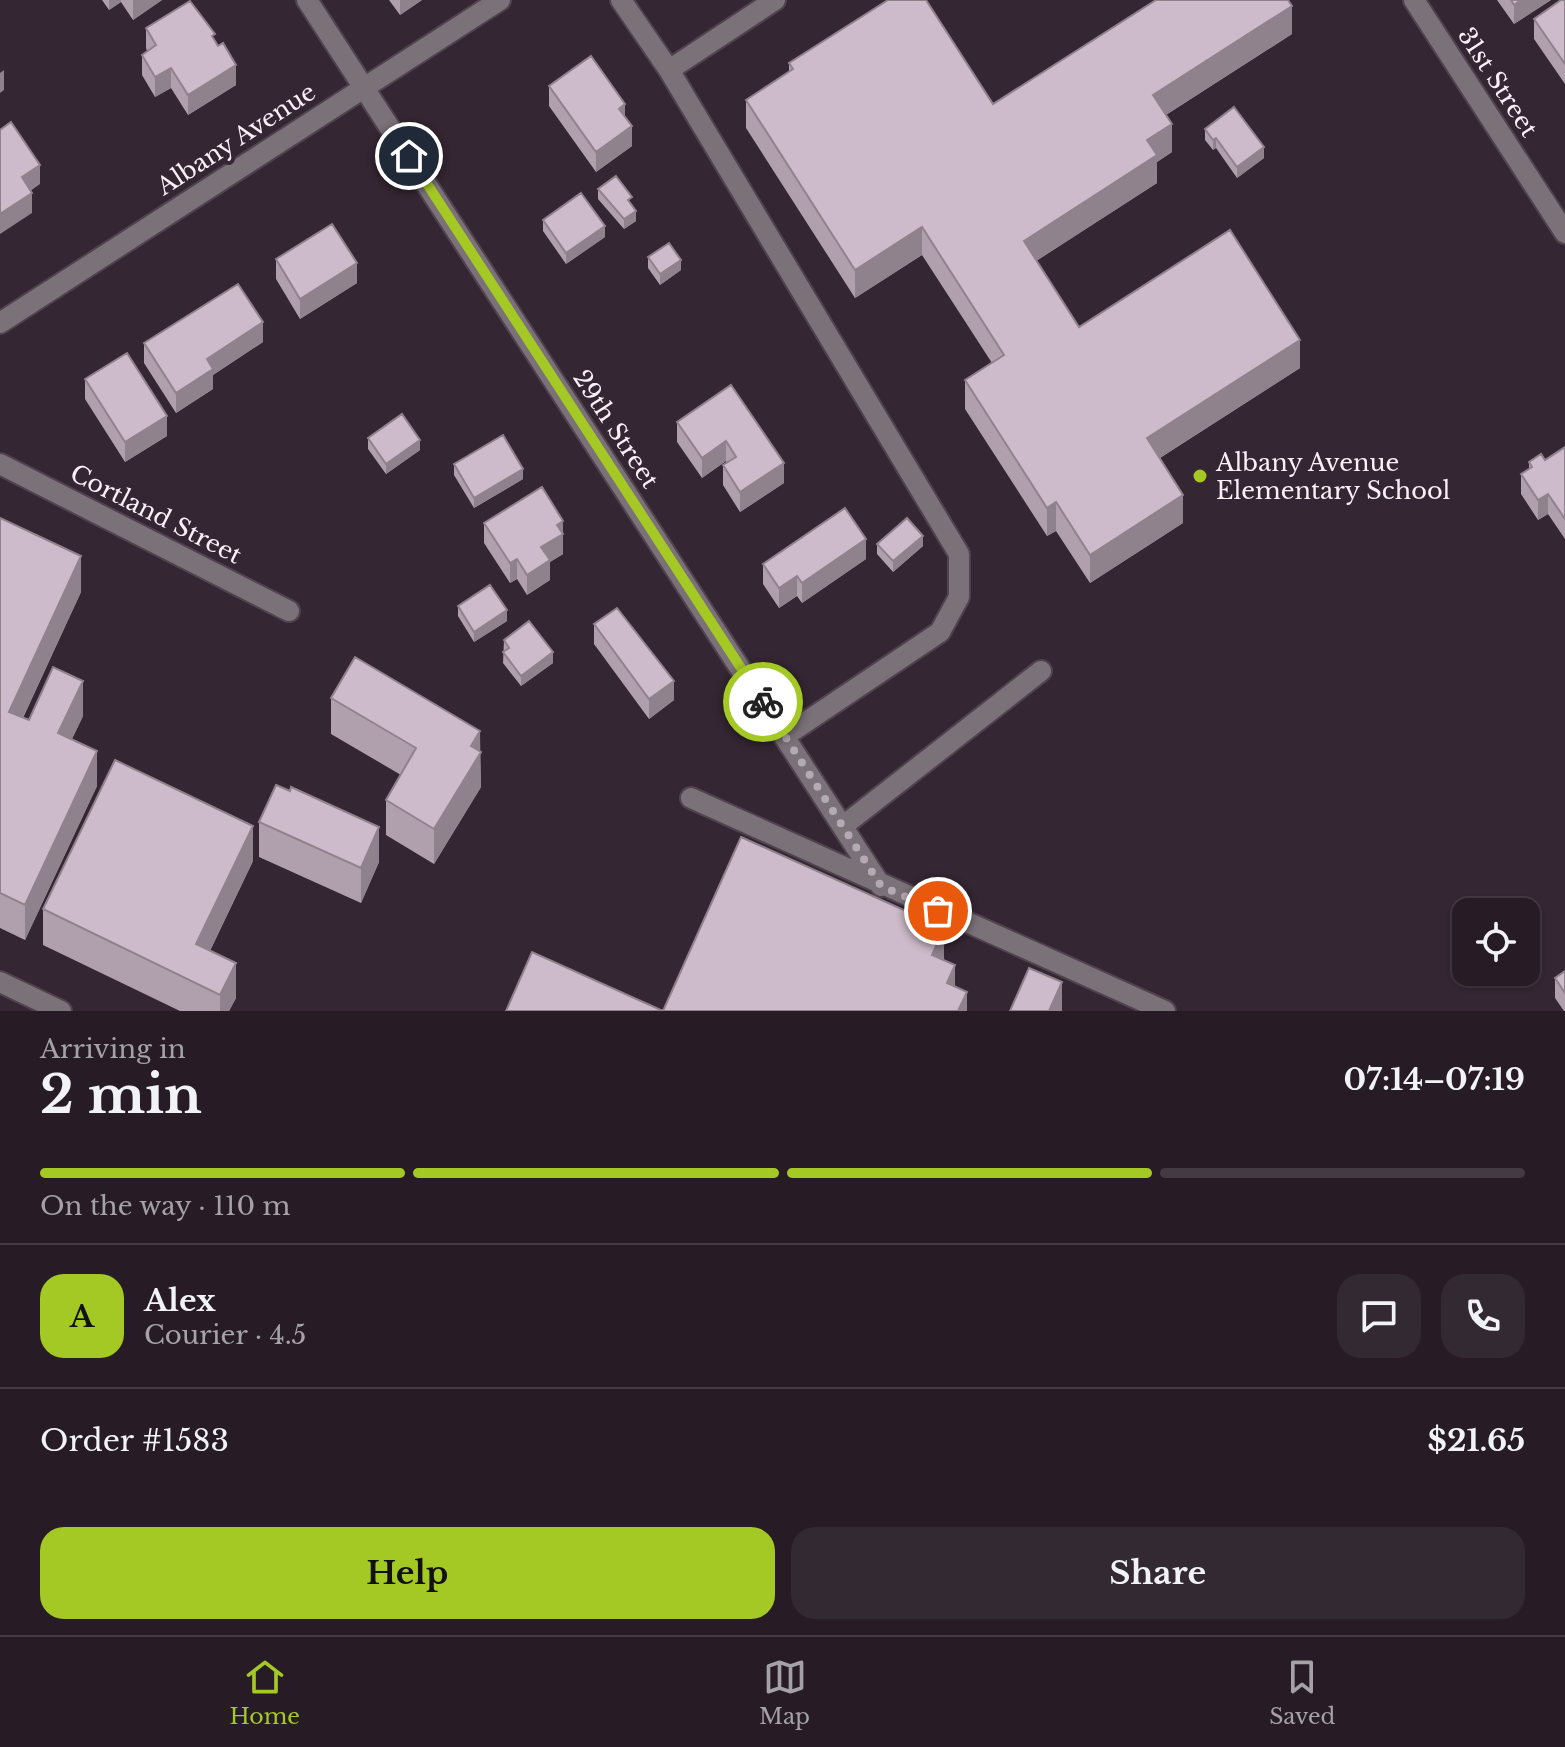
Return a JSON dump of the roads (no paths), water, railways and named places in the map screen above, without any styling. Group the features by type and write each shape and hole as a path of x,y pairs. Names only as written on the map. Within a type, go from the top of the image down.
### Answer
{"street":[{"name":"29th Street","path":"307,0 881,886"},
{"name":"Albany Avenue","path":"0,323 500,0"},
{"path":"621,0 669,70 959,554 959,597 940,632 785,736"},
{"path":"669,70 775,0"},
{"name":"31st Street","path":"1414,0 1565,233"},
{"name":"Cortland Street","path":"0,464 289,611"},
{"path":"843,826 1041,671"},
{"path":"691,798 1165,1011"},
{"path":"0,982 61,1011"}],"place":[{"name":"Albany Avenue Elementary School","path":"1200,476"}]}
